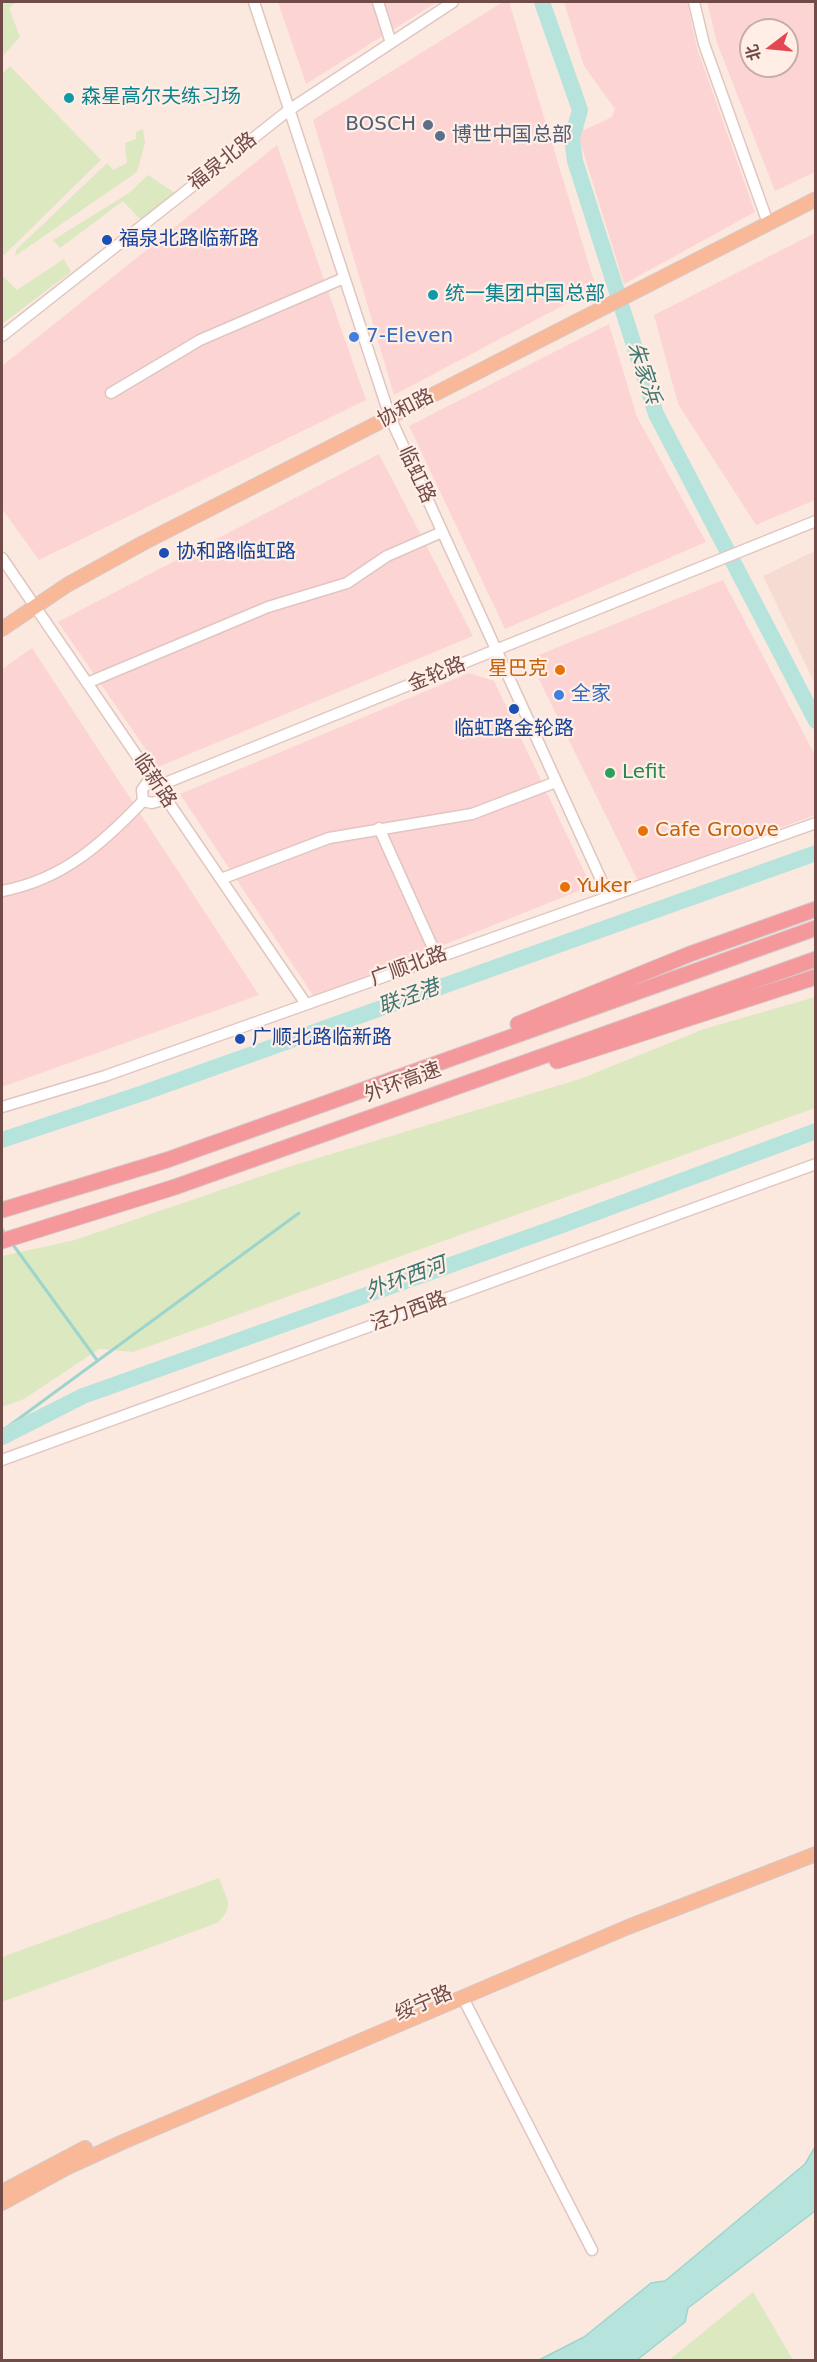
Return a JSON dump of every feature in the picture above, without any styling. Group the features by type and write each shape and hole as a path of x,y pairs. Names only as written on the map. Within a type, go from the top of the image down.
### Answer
{"highway":[{"path":"749,933 816,900"},
{"path":"355,1092 591,994 816,909"},
{"name":"外环高速","path":"2,1210 167,1160 816,928"},
{"name":"外环高速","path":"2,1241 175,1187 816,959"},
{"path":"365,1119 613,1044 816,979"}],"main road":[{"name":"协和路","path":"2,629 34,606 104,563 816,199"},
{"name":"绥宁路","path":"39,2176 121,2132 625,1919 816,1844"},
{"name":"绥宁路","path":"39,2176 628,1927 816,1854"},
{"path":"2,2192 39,2176"},
{"path":"2,2203 39,2176"}],"street":[{"name":"临虹路","path":"254,2 390,417 609,897"},
{"path":"378,2 391,43"},
{"name":"福泉北路","path":"2,336 289,110 453,2"},
{"path":"694,2 704,44 768,223"},
{"path":"111,393 200,340 344,278"},
{"name":"金轮路","path":"158,786 816,521"},
{"path":"87,683 268,607 347,583 387,556 442,532"},
{"name":"临新路","path":"2,558 306,1004"},
{"path":"2,891 36,883 81,859 115,830 143,801 142,790 151,777"},
{"path":"221,879 329,838 472,814 556,782"},
{"path":"143,801 152,803 166,799"},
{"name":"广顺北路","path":"2,1107 105,1076 816,823"},
{"path":"379,828 437,957"},
{"name":"泾力西路","path":"2,1460 816,1164"},
{"path":"463,1998 592,2250"}],"shaded area":[{"path":"278,2 437,2 306,84"},
{"path":"503,2 509,2 596,288 394,395 313,120"},
{"path":"564,2 687,2 697,48 755,212 624,284 571,112 578,110 584,130 612,117 615,109 584,66"},
{"path":"707,2 815,2 815,172 775,191 717,43"},
{"path":"277,145 366,400 39,560 2,509 2,366"},
{"path":"815,233 815,500 756,525 678,404 654,315"},
{"path":"609,324 637,417 706,542 505,629 409,426"},
{"path":"379,454 473,636 158,767 58,622"},
{"path":"815,551 815,684 763,576"},
{"path":"723,580 815,755 815,815 638,881 529,659"},
{"path":"32,648 259,995 2,1087 2,669"},
{"path":"469,673 494,681 591,886 314,997 180,794"}],"green space":[{"path":"2,2 16,2 9,8 20,37 2,57"},
{"path":"10,66 101,160 2,257 2,74"},
{"path":"143,129 145,143 137,172 15,256 16,250 107,163 113,170 127,163 125,143 136,139 136,132"},
{"path":"148,175 175,193 141,220 123,201 60,248 53,240 129,193"},
{"path":"64,259 71,272 2,324 2,277 17,290"},
{"path":"815,997 815,1108 133,1352 99,1349 24,1399 2,1407 2,1256 75,1240 288,1167 580,1079 704,1029"},
{"path":"219,1878 228,1907 217,1923 2,2002 2,1957"},
{"path":"753,2292 793,2360 669,2360"}],"water":[{"path":"815,2147 815,2211 688,2308 685,2322 637,2360 539,2360 584,2337 651,2283 665,2281 805,2164"}],"waterway":[{"name":"朱家浜","path":"542,2 580,110 572,138 575,161 656,414 816,721"},
{"name":"联泾港","path":"2,1140 143,1093 816,853"},
{"name":"外环西河","path":"2,1437 83,1396 557,1227 816,1131"},
{"path":"2,1431 299,1213"},
{"path":"2,1229 6,1235"},
{"path":"11,1242 97,1360"}],"place":[{"name":"森星高尔夫练习场","path":"69,98"},
{"name":"BOSCH","path":"428,125"},
{"name":"博世中国总部","path":"440,136"},
{"name":"福泉北路临新路","path":"107,240"},
{"name":"统一集团中国总部","path":"433,295"},
{"name":"7-Eleven","path":"354,337"},
{"name":"协和路临虹路","path":"164,553"},
{"name":"星巴克","path":"560,670"},
{"name":"全家","path":"559,695"},
{"name":"临虹路金轮路","path":"514,709"},
{"name":"Lefit","path":"610,773"},
{"name":"Cafe Groove","path":"643,831"},
{"name":"Yuker","path":"565,887"},
{"name":"广顺北路临新路","path":"240,1039"}]}
